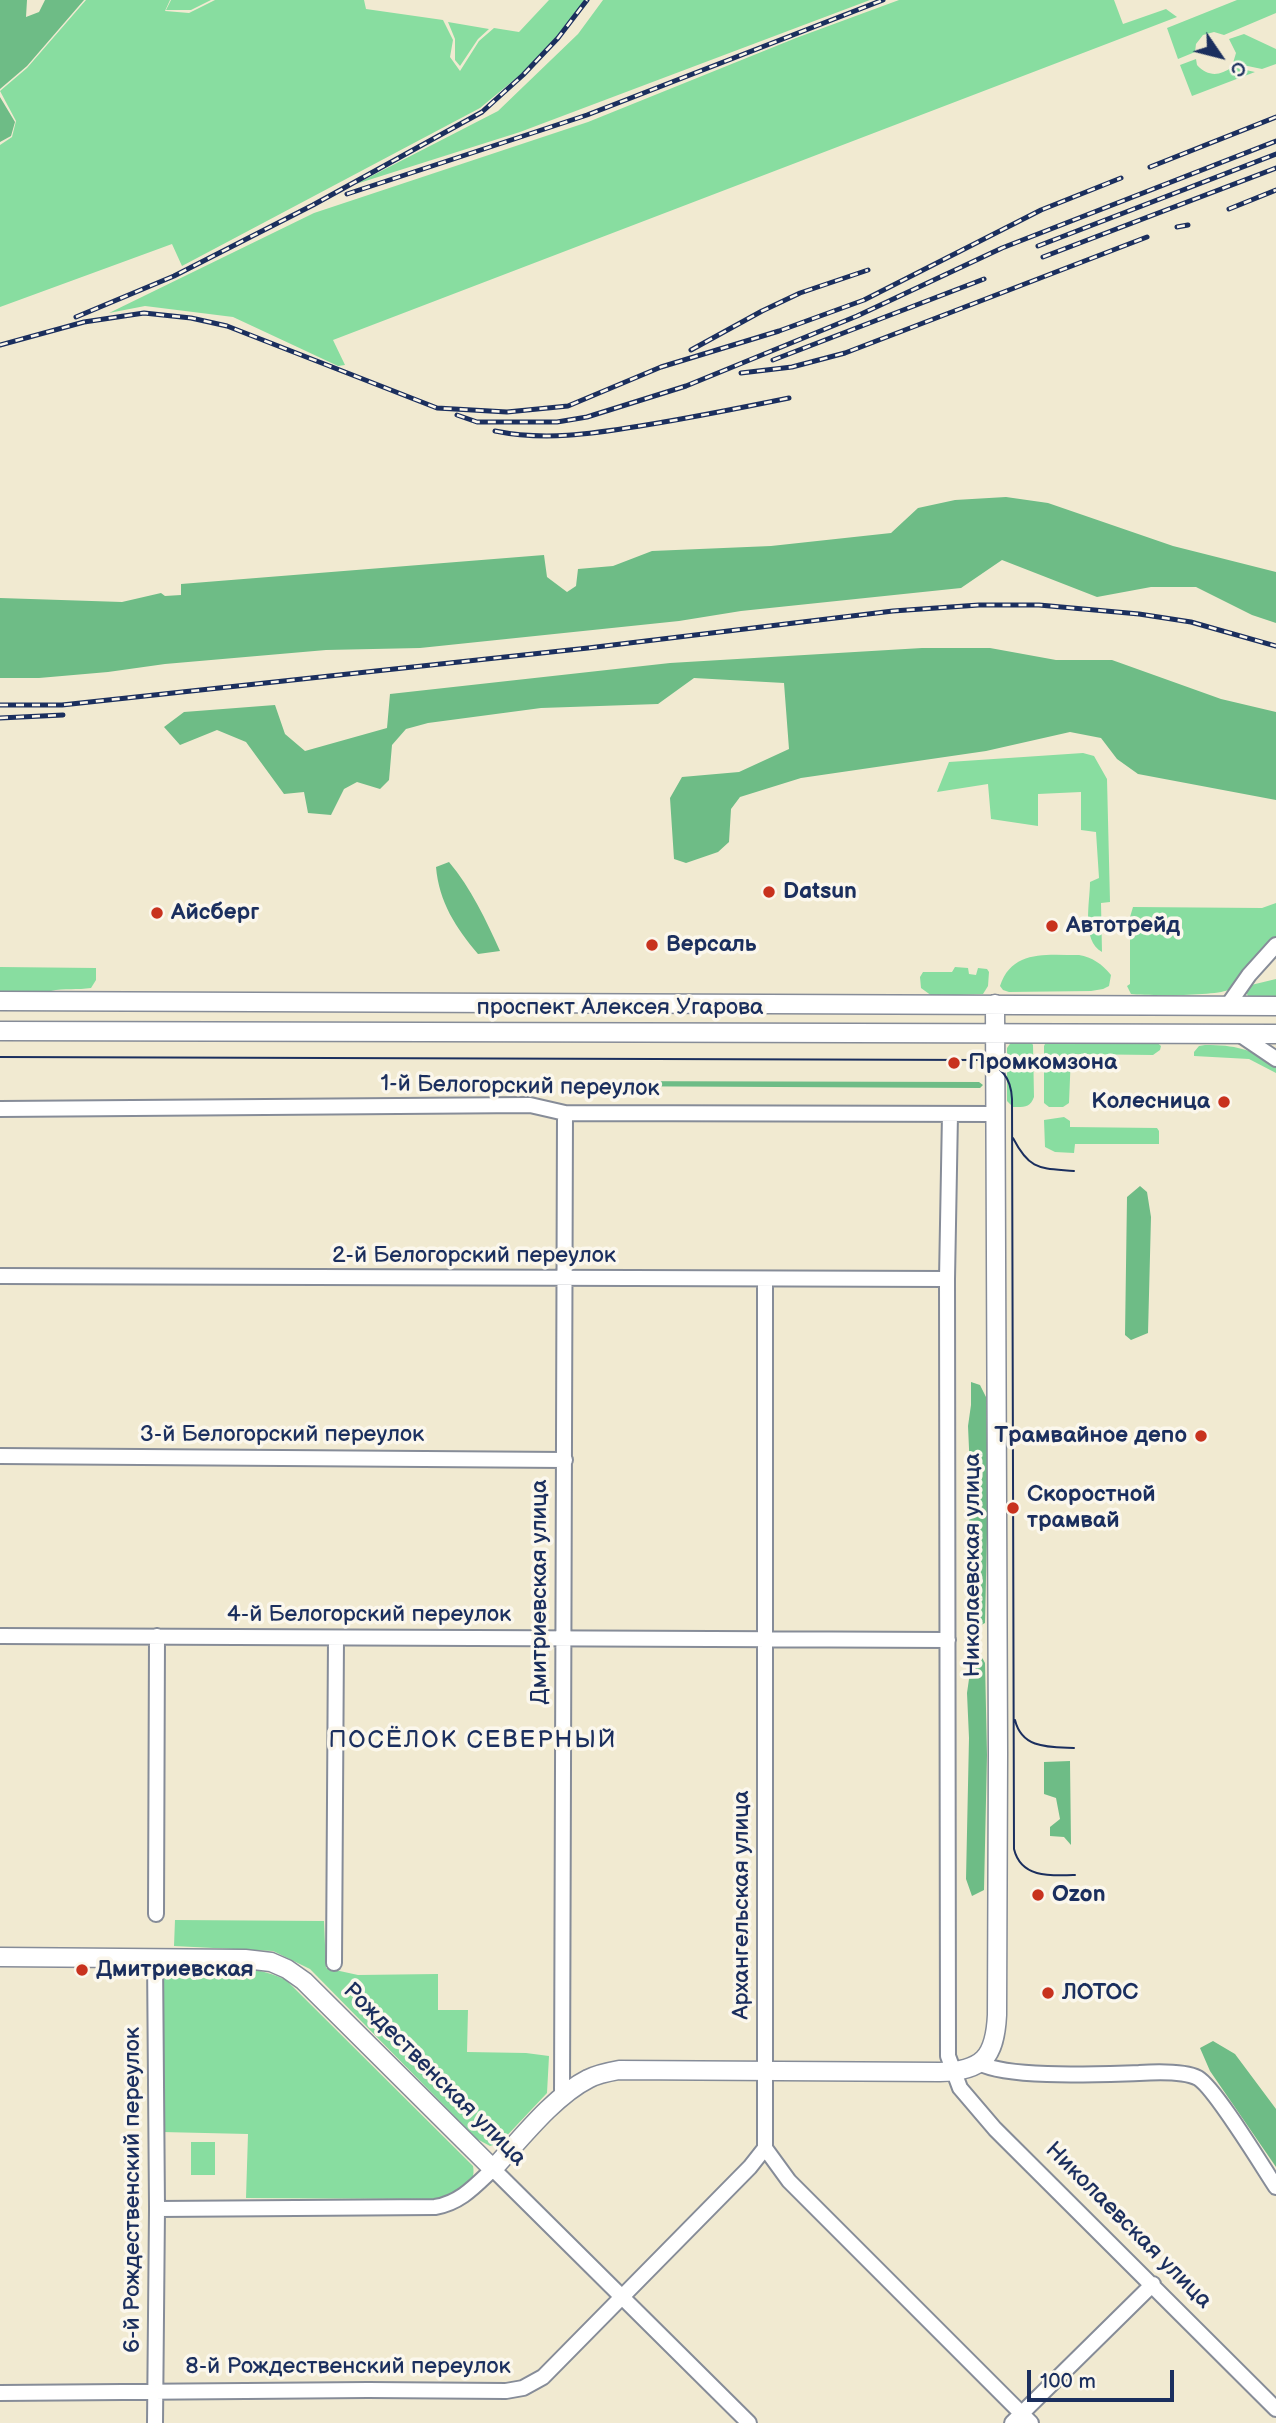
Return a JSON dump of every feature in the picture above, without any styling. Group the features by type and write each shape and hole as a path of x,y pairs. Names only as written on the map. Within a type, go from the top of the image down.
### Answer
{"main road":[{"name":"проспект Алексея Угарова","path":"0,1001 1276,1006"},
{"name":"Николаевская улица","path":"979,2063 992,2046 996,2034 995,1004"},
{"name":"проспект Алексея Угарова","path":"0,1031 1276,1034"},
{"name":"Рождественская улица","path":"0,1957 155,1957 271,1962 287,1969 320,1995 493,2169"},
{"path":"493,2169 562,2096 589,2078 619,2070 954,2072 970,2069 979,2063"}],"street":[{"path":"1228,1005 1249,975 1276,946"},
{"path":"1239,1034 1276,1059"},
{"name":"1-й Белогорский переулок","path":"0,1109 530,1105 565,1113 996,1114"},
{"name":"Дмитриевская улица","path":"562,2096 565,1113"},
{"name":"Николаевская улица","path":"950,1114 947,1279 948,2056 960,2088 995,2129 1276,2409"},
{"name":"2-й Белогорский переулок","path":"0,1276 947,1279"},
{"name":"Архангельская улица","path":"765,1280 765,2148"},
{"name":"3-й Белогорский переулок","path":"0,1456 565,1460"},
{"name":"4-й Белогорский переулок","path":"0,1636 947,1640"},
{"path":"156,1914 157,1636"},
{"path":"334,1964 336,1638"},
{"name":"6-й Рождественский переулок","path":"155,1957 155,2423"},
{"path":"979,2063 991,2069 1017,2073 1160,2072 1196,2077 1214,2095 1276,2187"},
{"path":"765,2148 789,2181 1021,2420 1153,2284"},
{"name":"8-й Рождественский переулок","path":"0,2393 506,2391 523,2388 543,2377 624,2298 765,2148"},
{"path":"157,2208 435,2207 461,2198 493,2169"},
{"name":"Рождественская улица","path":"493,2169 749,2423"}],"green space":[{"path":"0,0 27,0 26,17 39,12 45,0 84,0 27,66 0,89"},
{"path":"86,0 170,0 165,11 189,13 215,0 364,0 366,9 443,20 453,40 450,57 460,71 479,41 494,28 519,32 549,0 585,0 556,37 520,75 480,108 182,266 172,244 0,307 0,145 12,137 16,121 0,91 27,68"},
{"path":"171,0 211,0 191,10 166,10"},
{"path":"603,0 870,0 520,132 356,184 498,111 578,34"},
{"path":"899,0 1114,0 1123,24 1166,9 1177,17 333,340 345,365 338,366 233,317 145,306 109,313 314,213 588,122 796,38"},
{"path":"1237,0 1276,0 1276,13 1224,35 1214,32 1203,35 1196,44 1195,52 1178,59 1167,28"},
{"path":"448,22 489,29 478,39 460,66 455,60 455,39"},
{"path":"1244,34 1276,49 1276,64 1262,69 1233,63 1236,53 1229,39"},
{"path":"1196,59 1201,69 1210,73 1223,72 1232,67 1255,72 1192,96 1180,65"},
{"path":"0,97 15,122 11,136 0,142"},
{"path":"1006,497 1048,503 1173,546 1276,572 1276,623 1252,615 1196,587 1151,587 1097,597 1002,560 961,588 420,648 326,650 39,678 0,678 0,598 122,602 161,593 165,596 181,595 181,584 544,555 547,577 567,592 576,586 578,569 613,566 652,551 771,546 891,533 918,508 955,500"},
{"path":"922,648 990,648 1056,660 1112,660 1221,699 1276,712 1276,800 1138,774 1117,759 1101,738 1070,732 986,751 801,778 740,797 731,809 729,842 718,852 686,863 674,859 670,798 682,777 739,772 789,749 784,683 694,678 658,704 541,708 428,723 406,729 392,745 389,780 380,789 357,782 344,789 331,815 308,813 304,792 284,794 246,742 217,730 180,745 164,727 184,712 275,705 285,734 305,751 387,728 390,694 670,663"},
{"path":"1083,753 1094,756 1107,779 1110,902 1101,903 1102,952 1095,946 1089,930 1090,882 1099,878 1096,832 1081,830 1081,792 1038,794 1038,826 991,819 988,784 937,792 949,762"},
{"path":"449,862 471,893 500,951 478,954 456,924 441,892 436,867"},
{"path":"1276,903 1276,937 1228,990 1196,994 1131,994 1127,986 1130,984 1130,917 1133,907 1262,908"},
{"path":"1043,955 1079,955 1092,959 1108,971 1111,975 1109,986 1091,991 1009,992 1000,986 1006,974 1022,960"},
{"path":"0,967 96,968 96,980 91,988 0,995"},
{"path":"955,967 968,968 969,974 976,975 978,968 987,969 988,986 983,994 932,996 921,988 920,977 923,972 952,972"},
{"path":"1276,979 1276,998 1249,997 1244,990 1247,986"},
{"path":"1154,1040 1161,1046 1153,1055 1071,1054 1069,1103 1063,1107 1049,1107 1044,1103 1046,1042"},
{"path":"1012,1041 1031,1042 1033,1045 1034,1097 1031,1103 1023,1107 1013,1107 1007,1101 1007,1048"},
{"path":"1199,1046 1250,1051 1276,1064 1276,1073 1249,1059 1194,1056"},
{"path":"573,1082 979,1082 983,1085 980,1088 573,1086"},
{"path":"1064,1117 1070,1121 1070,1127 1157,1128 1159,1144 1075,1144 1074,1153 1055,1152 1045,1147 1044,1120"},
{"path":"1140,1186 1147,1192 1151,1217 1148,1333 1131,1340 1125,1335 1127,1197"},
{"path":"971,1382 980,1385 986,1397 988,1489 985,1623 973,1629 967,1613 970,1471 968,1426"},
{"path":"971,1648 979,1652 985,1663 987,1755 984,1890 972,1896 966,1879 969,1738 967,1693"},
{"path":"1070,1761 1071,1845 1064,1837 1050,1836 1050,1827 1060,1819 1056,1798 1044,1794 1044,1762"},
{"path":"175,1920 324,1921 326,1968 358,1975 438,1974 438,2010 468,2010 467,2052 549,2056 547,2093 500,2143 490,2146 477,2139 310,1969 273,1951 174,1946"},
{"path":"171,1969 244,1969 273,1974 286,1980 473,2166 469,2184 460,2192 441,2199 246,2198 248,2134 162,2132 160,1982 163,1972"},
{"path":"1213,2041 1235,2054 1276,2109 1276,2167 1210,2071 1200,2048"},
{"path":"191,2142 215,2142 215,2175 191,2175"}],"tram line":[{"path":"0,1057 981,1060 999,1069 1010,1084 1012,1099 1014,1849 1023,1865 1030,1870 1047,1875 1075,1875"},
{"path":"1013,1138 1025,1157 1037,1166 1074,1171"},
{"path":"1015,1720 1030,1741 1046,1746 1074,1748"}],"railway":[{"path":"76,317 174,276 313,205 482,112 558,38 587,0"},
{"path":"347,194 587,115 883,0"},
{"path":"1150,167 1276,117"},
{"path":"457,415 477,422 557,422 587,417 686,386 857,316 1002,248 1276,141"},
{"path":"1038,246 1276,154"},
{"path":"1043,257 1276,168"},
{"path":"0,345 84,322 144,313 191,318 227,326 437,408 507,412 568,406 661,367 779,331 864,300 1041,210 1121,178"},
{"path":"1229,209 1276,190"},
{"path":"1177,227 1188,225"},
{"path":"741,373 792,367 845,353 1147,237"},
{"path":"691,350 800,293 868,270"},
{"path":"773,360 984,279"},
{"path":"495,431 531,436 586,434 677,420 789,398"},
{"path":"0,705 62,705 588,648 893,611 979,605 1039,605 1139,614 1191,622 1276,646"},
{"path":"0,718 63,715"}],"place":[{"name":"Datsun","path":"769,892"},
{"name":"Айсберг","path":"157,913"},
{"name":"Автотрейд","path":"1052,926"},
{"name":"Версаль","path":"652,945"},
{"name":"Промкомзона","path":"954,1063"},
{"name":"Колесница","path":"1224,1102"},
{"name":"Трамвайное депо","path":"1201,1436"},
{"name":"Скоростной трамвай","path":"1013,1508"},
{"name":"Ozon","path":"1038,1895"},
{"name":"Дмитриевская","path":"82,1970"},
{"name":"ЛОТОС","path":"1048,1993"}],"district":[{"name":"ПОСЁЛОК СЕВЕРНЫЙ","path":"473,1741"}]}
